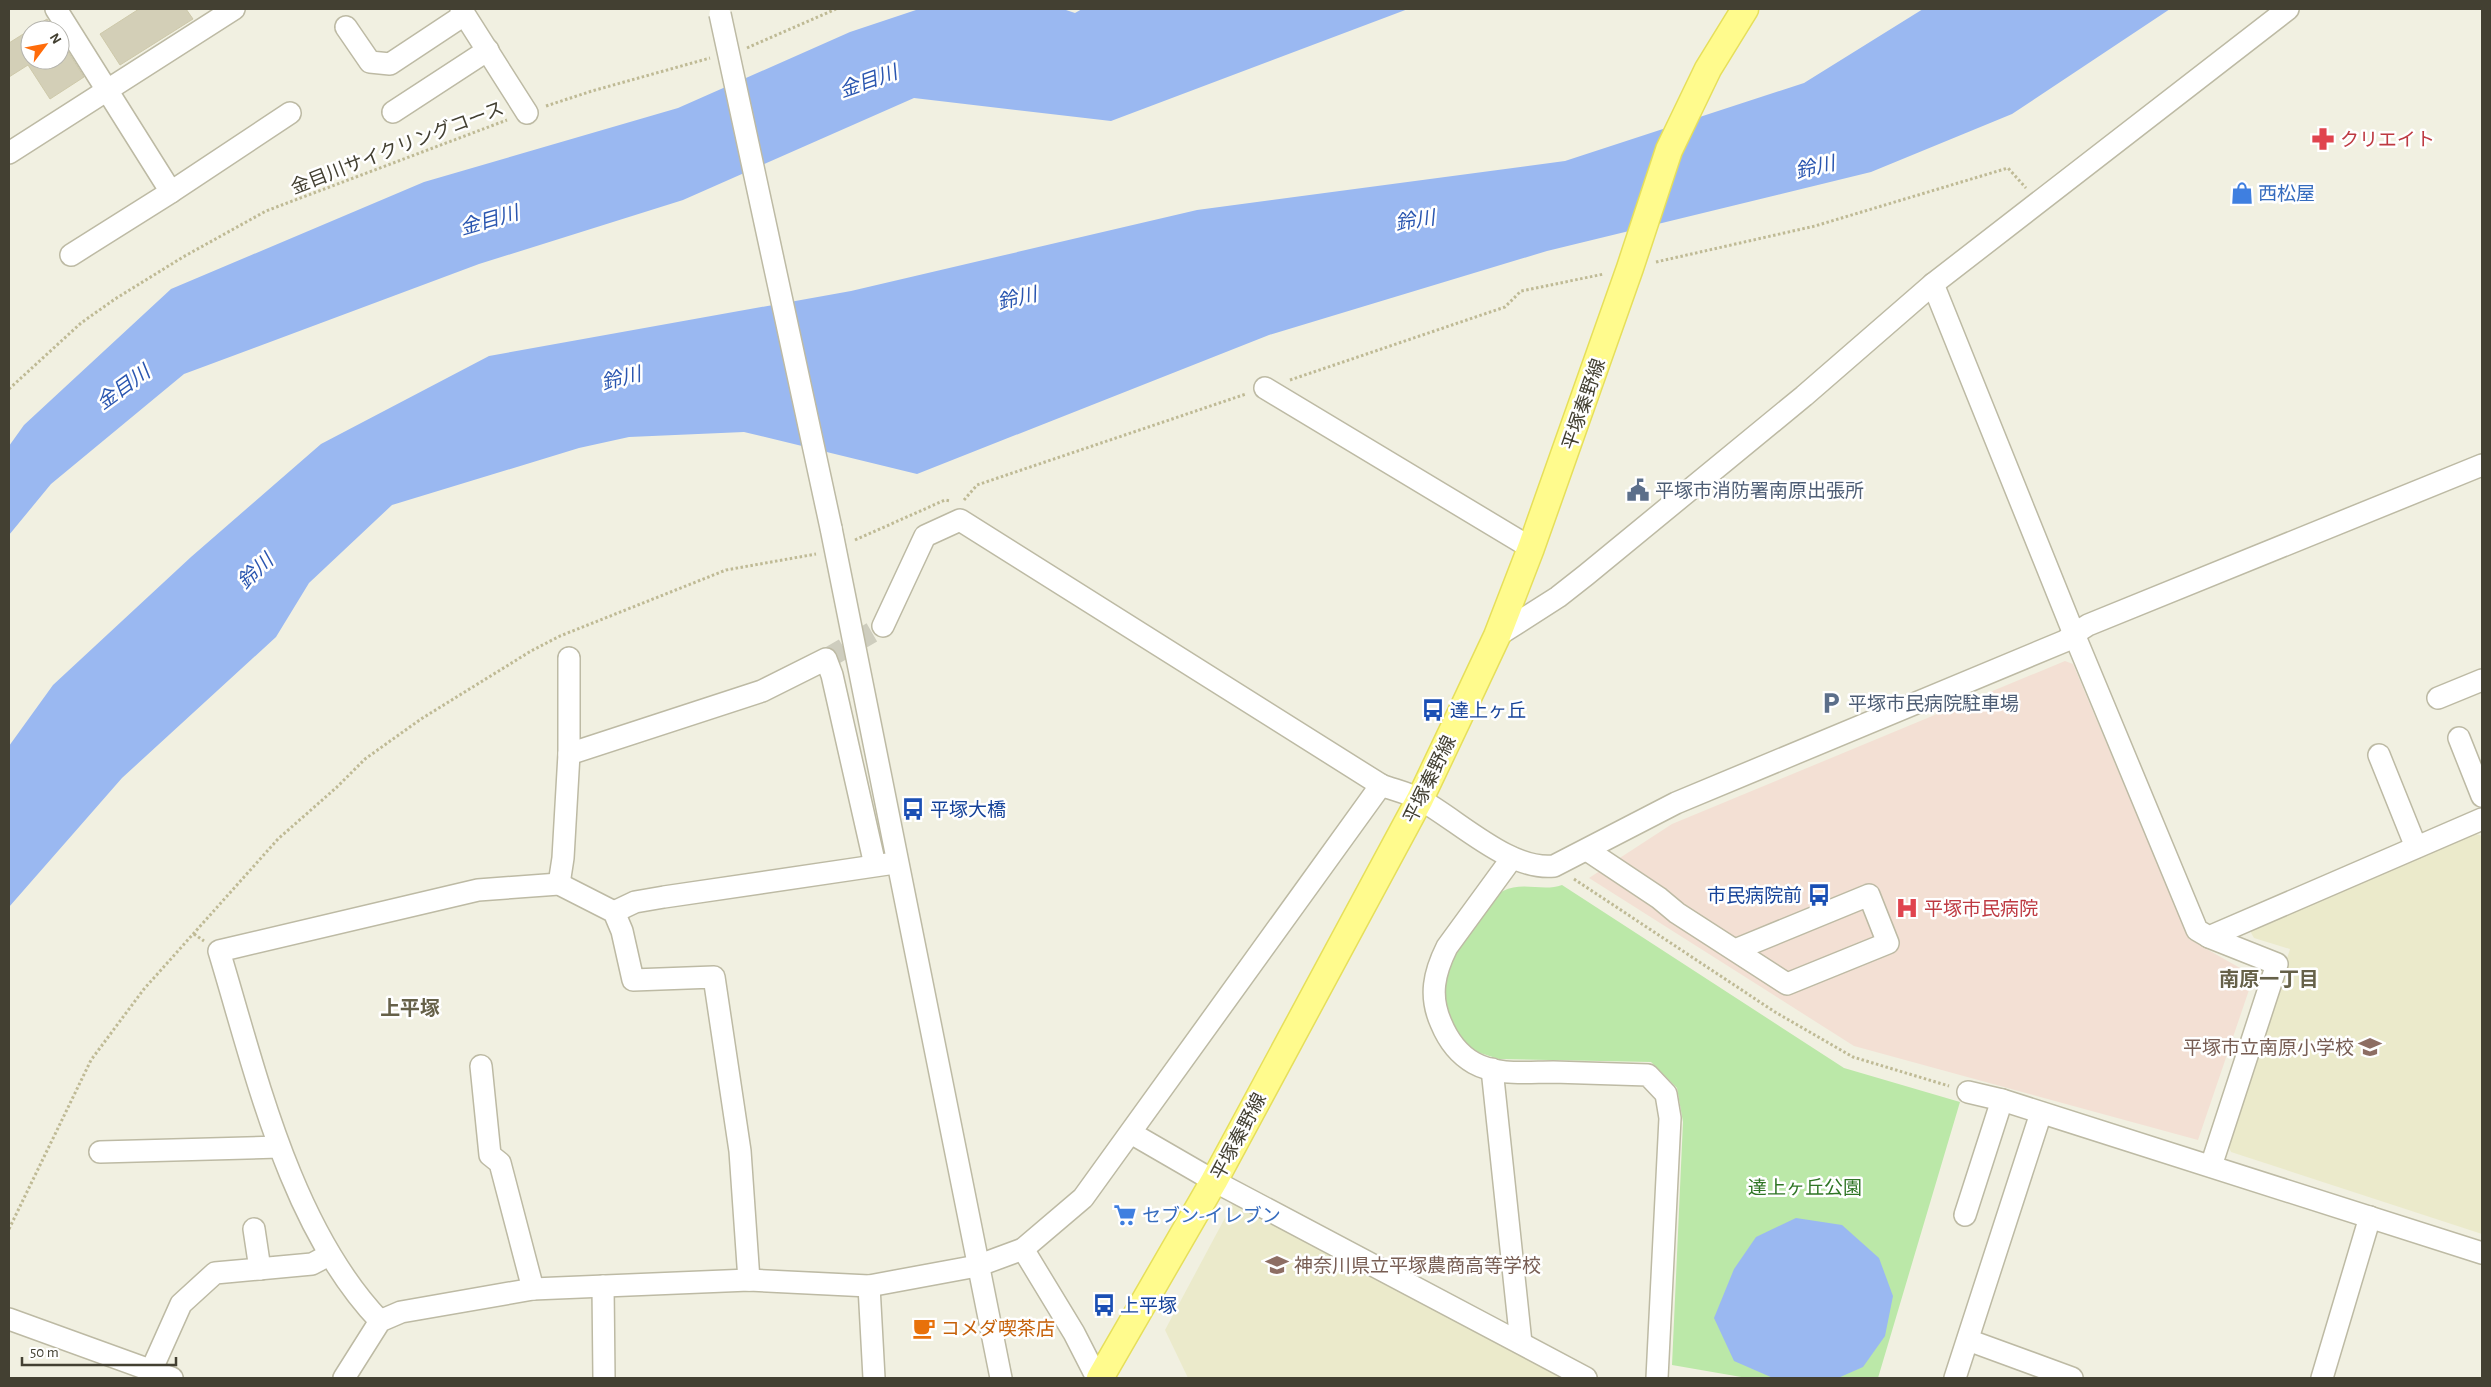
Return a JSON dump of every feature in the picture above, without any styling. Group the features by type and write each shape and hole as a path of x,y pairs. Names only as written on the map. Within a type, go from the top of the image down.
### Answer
{"main road":[{"name":"平塚秦野線","path":"1098,1378 1214,1181 1420,799 1497,636 1532,548 1632,264 1669,150 1694,96 1723,43 1745,9"}],"street":[{"path":"56,9 171,192"},
{"path":"9,153 234,9"},
{"path":"1497,636 1558,597 1586,575 1804,396 1933,284 2288,9"},
{"path":"346,27 370,62 390,64 463,12 526,113"},
{"path":"720,12 831,528 977,1266 1001,1378"},
{"path":"393,112 488,50"},
{"path":"71,255 171,192 290,113"},
{"path":"1933,284 2074,634 2197,930 2209,937 2277,964 2211,1166"},
{"path":"1265,388 1532,548"},
{"path":"883,626 925,536 960,520 1382,785 1420,799 1512,858 1543,867 1554,866 1676,803 2065,641 2088,625 2482,464"},
{"path":"559,884 563,858 569,754 569,658"},
{"path":"569,754 762,691 826,659 832,675 875,865"},
{"path":"2438,698 2482,680"},
{"path":"2459,738 2482,796"},
{"path":"2379,755 2416,847"},
{"path":"344,1378 380,1321 401,1312 533,1289 749,1280 868,1286 977,1266 1023,1249 1083,1198 1382,785"},
{"path":"2209,937 2416,847 2478,824"},
{"path":"1587,850 1659,898 1677,913 1734,950 1787,984 1888,943 1869,895 1734,950"},
{"path":"1512,858 1446,947 1438,963 1433,999 1447,1037 1460,1053 1476,1064 1492,1069 1648,1075 1666,1094 1670,1118 1657,1378"},
{"path":"614,912 635,902 664,897 875,865 899,866"},
{"path":"380,1321 359,1300 329,1255 279,1147 219,951 478,890 559,884 614,912 622,931 633,980 714,977 740,1151 749,1280"},
{"path":"481,1066 490,1155 500,1163 533,1289"},
{"path":"1492,1069 1521,1343"},
{"path":"1968,1092 2002,1100 2482,1253"},
{"path":"1965,1215 2002,1100"},
{"path":"1955,1378 2041,1113"},
{"path":"1131,1133 1214,1181 1586,1378"},
{"path":"100,1152 279,1147"},
{"path":"2322,1378 2370,1217"},
{"path":"254,1229 260,1269"},
{"path":"1023,1249 1074,1333 1098,1378"},
{"path":"151,1370 181,1304 216,1273 312,1264 329,1255"},
{"path":"603,1286 604,1378"},
{"path":"868,1286 874,1378"},
{"path":"9,1319 172,1378"},
{"path":"1968,1340 2072,1378"}],"path":[{"path":"740,50 757,45 836,9"},
{"name":"金目川サイクリングコース","path":"9,389 80,323 184,257 266,211 526,113 592,91 714,57"},
{"path":"1632,264 1815,226 2008,168 2038,202"},
{"path":"9,1229 91,1060 144,989 278,839 337,787 365,758 429,714 531,651 560,636 726,570 818,554"},
{"path":"1554,866 1775,1012 1853,1057 1968,1092"}],"shaded area":[{"name":"平塚市民病院","path":"2065,661 2073,664 2189,939 2240,968 2244,985 2249,990 2198,1140 1854,1046 1589,878 1672,824"},
{"name":"平塚市立南原小学校","path":"2476,834 2482,836 2482,1234 2231,1152 2228,1145 2290,949 2254,938 2249,929"},
{"name":"神奈川県立平塚農商高等学校","path":"1234,1201 1568,1378 1188,1378 1165,1330"}],"green space":[{"name":"達上ヶ丘公園","path":"1562,885 1844,1068 1960,1102 1878,1378 1747,1378 1672,1365 1683,1122 1677,1088 1651,1062 1499,1059 1473,1049 1460,1038 1448,1014 1442,986 1444,969 1455,948 1496,895 1510,888 1555,887"}],"water":[{"name":"金目川","path":"919,9 1063,9 1075,13 1082,9 1408,9 1111,121 914,98 683,200 479,264 184,374 51,484 9,535 9,446 24,425 171,289 424,182 678,108 850,32"},
{"name":"鈴川","path":"1923,9 2170,9 2012,114 1871,172 1547,251 1269,335 917,474 744,432 629,437 579,448 392,505 309,583 276,637 122,778 9,907 9,746 53,685 191,557 321,444 489,356 851,291 1197,210 1565,161 1804,83"},
{"path":"1796,1218 1842,1225 1879,1258 1893,1296 1885,1336 1863,1367 1838,1378 1773,1378 1734,1361 1714,1318 1734,1269 1756,1237"}],"building":[{"path":"139,9 186,9 193,19 120,65 100,34"},
{"path":"20,36 20,70 9,77 9,43"},
{"path":"70,55 84,77 50,99 31,70 70,70"}],"tunnel":[{"path":"826,659 883,626"}],"place":[{"name":"クリエイト","path":"2323,139"},
{"name":"西松屋","path":"2242,193"},
{"name":"平塚市消防署南原出張所","path":"1638,490"},
{"name":"平塚市民病院駐車場","path":"1831,703"},
{"name":"達上ヶ丘","path":"1433,710"},
{"name":"平塚大橋","path":"913,809"},
{"name":"市民病院前","path":"1819,895"},
{"name":"平塚市民病院","path":"1907,908"},
{"name":"平塚市立南原小学校","path":"2370,1047"},
{"name":"セブン-イレブン","path":"1125,1215"},
{"name":"神奈川県立平塚農商高等学校","path":"1277,1265"},
{"name":"上平塚","path":"1104,1305"},
{"name":"コメダ喫茶店","path":"924,1328"}],"district":[{"name":"南原一丁目","path":"2269,979"},
{"name":"上平塚","path":"410,1008"}]}
